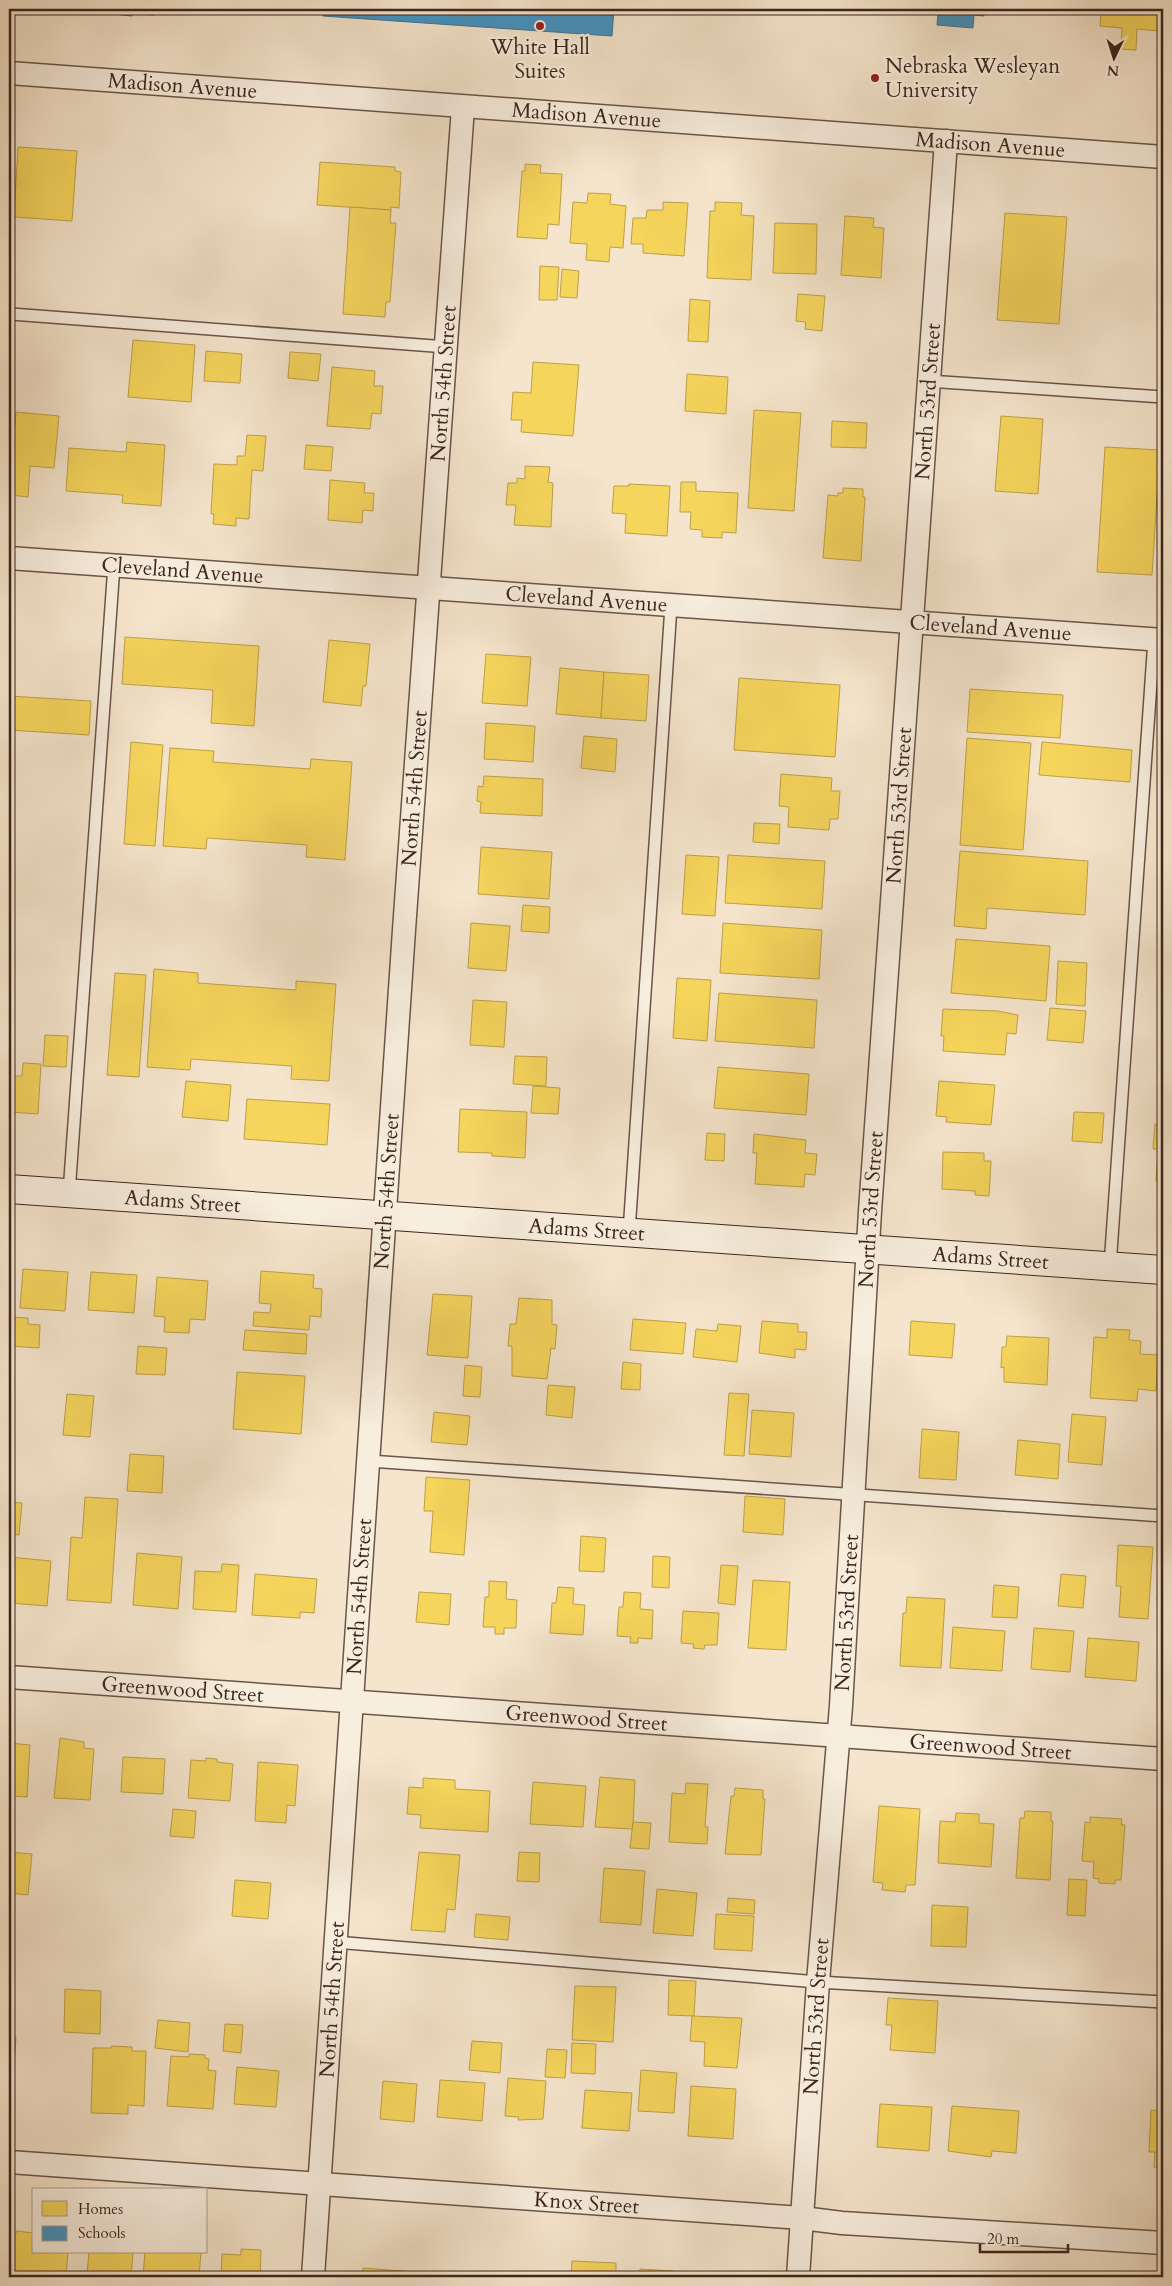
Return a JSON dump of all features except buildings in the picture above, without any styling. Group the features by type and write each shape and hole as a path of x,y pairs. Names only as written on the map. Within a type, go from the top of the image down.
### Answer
{"main road":[{"name":"Adams Street","path":"9,1189 1163,1270"}],"street":[{"name":"Madison Avenue","path":"9,73 1163,156"},
{"name":"North 54th Street","path":"313,2277 463,107"},
{"name":"North 53rd Street","path":"798,2277 837,1735 867,1249 946,141"},
{"name":"Cleveland Avenue","path":"9,558 1158,640"},
{"name":"Greenwood Street","path":"9,1677 1163,1759"},
{"name":"Knox Street","path":"9,2162 802,2218 842,2223 1163,2243"}],"lane":[{"path":"10,314 447,347"},
{"path":"928,381 1163,398"},
{"path":"69,1192 114,565"},
{"path":"629,1232 671,606"},
{"path":"1110,1266 1158,640"},
{"path":"369,1461 1163,1516"},
{"path":"335,1942 818,1982 1163,2002"}],"place":[{"name":"White Hall Suites","path":"540,26"},
{"name":"Nebraska Wesleyan University","path":"875,78"}]}
